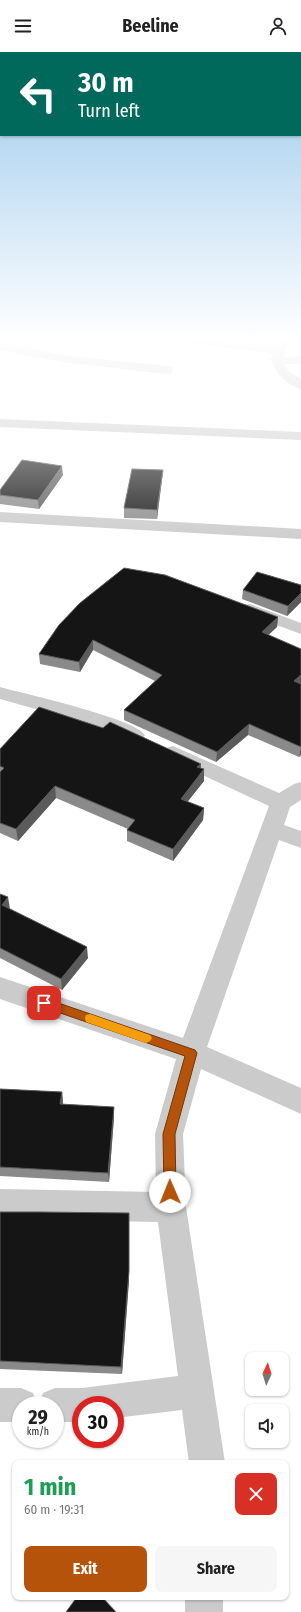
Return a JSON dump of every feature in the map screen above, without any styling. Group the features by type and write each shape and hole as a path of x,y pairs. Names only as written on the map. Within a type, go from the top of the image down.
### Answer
{"street":[{"path":"0,423 301,436"},
{"path":"0,517 301,534"},
{"path":"234,604 301,629"},
{"path":"0,693 110,723 156,745 291,796 272,829 192,1053 169,1134 171,1207 207,1460"},
{"path":"272,829 301,840"},
{"path":"0,988 192,1053 301,1101"},
{"path":"0,1204 171,1207"},
{"path":"124,1400 197,1391"},
{"path":"0,1405 12,1405"},
{"path":"204,1600 204,1612"}],"building":[{"path":"22,460 62,466 38,500 0,495 0,490"},
{"path":"132,469 163,470 157,510 124,508"},
{"path":"124,568 165,575 278,617 262,632 301,649 301,675 294,681 301,684 301,747 249,724 217,752 124,710 162,675 93,640 79,662 39,654 59,625 80,603"},
{"path":"257,572 301,585 301,593 288,606 243,590"},
{"path":"39,707 103,728 110,722 201,764 197,767 204,769 181,799 204,808 173,849 127,830 135,820 55,786 16,829 0,823 0,772 4,768 0,766 0,749"},
{"path":"0,894 8,897 2,905 87,947 61,979 0,948"},
{"path":"0,1089 62,1092 60,1104 114,1107 108,1173 0,1167"},
{"path":"0,1212 129,1213 129,1271 121,1367 0,1361"},
{"path":"75,1600 105,1600 116,1612 66,1612"}],"slow traffic":[{"path":"90,1018 146,1038"}],"route":[{"path":"44,1003 192,1053 169,1134 170,1192"}]}
